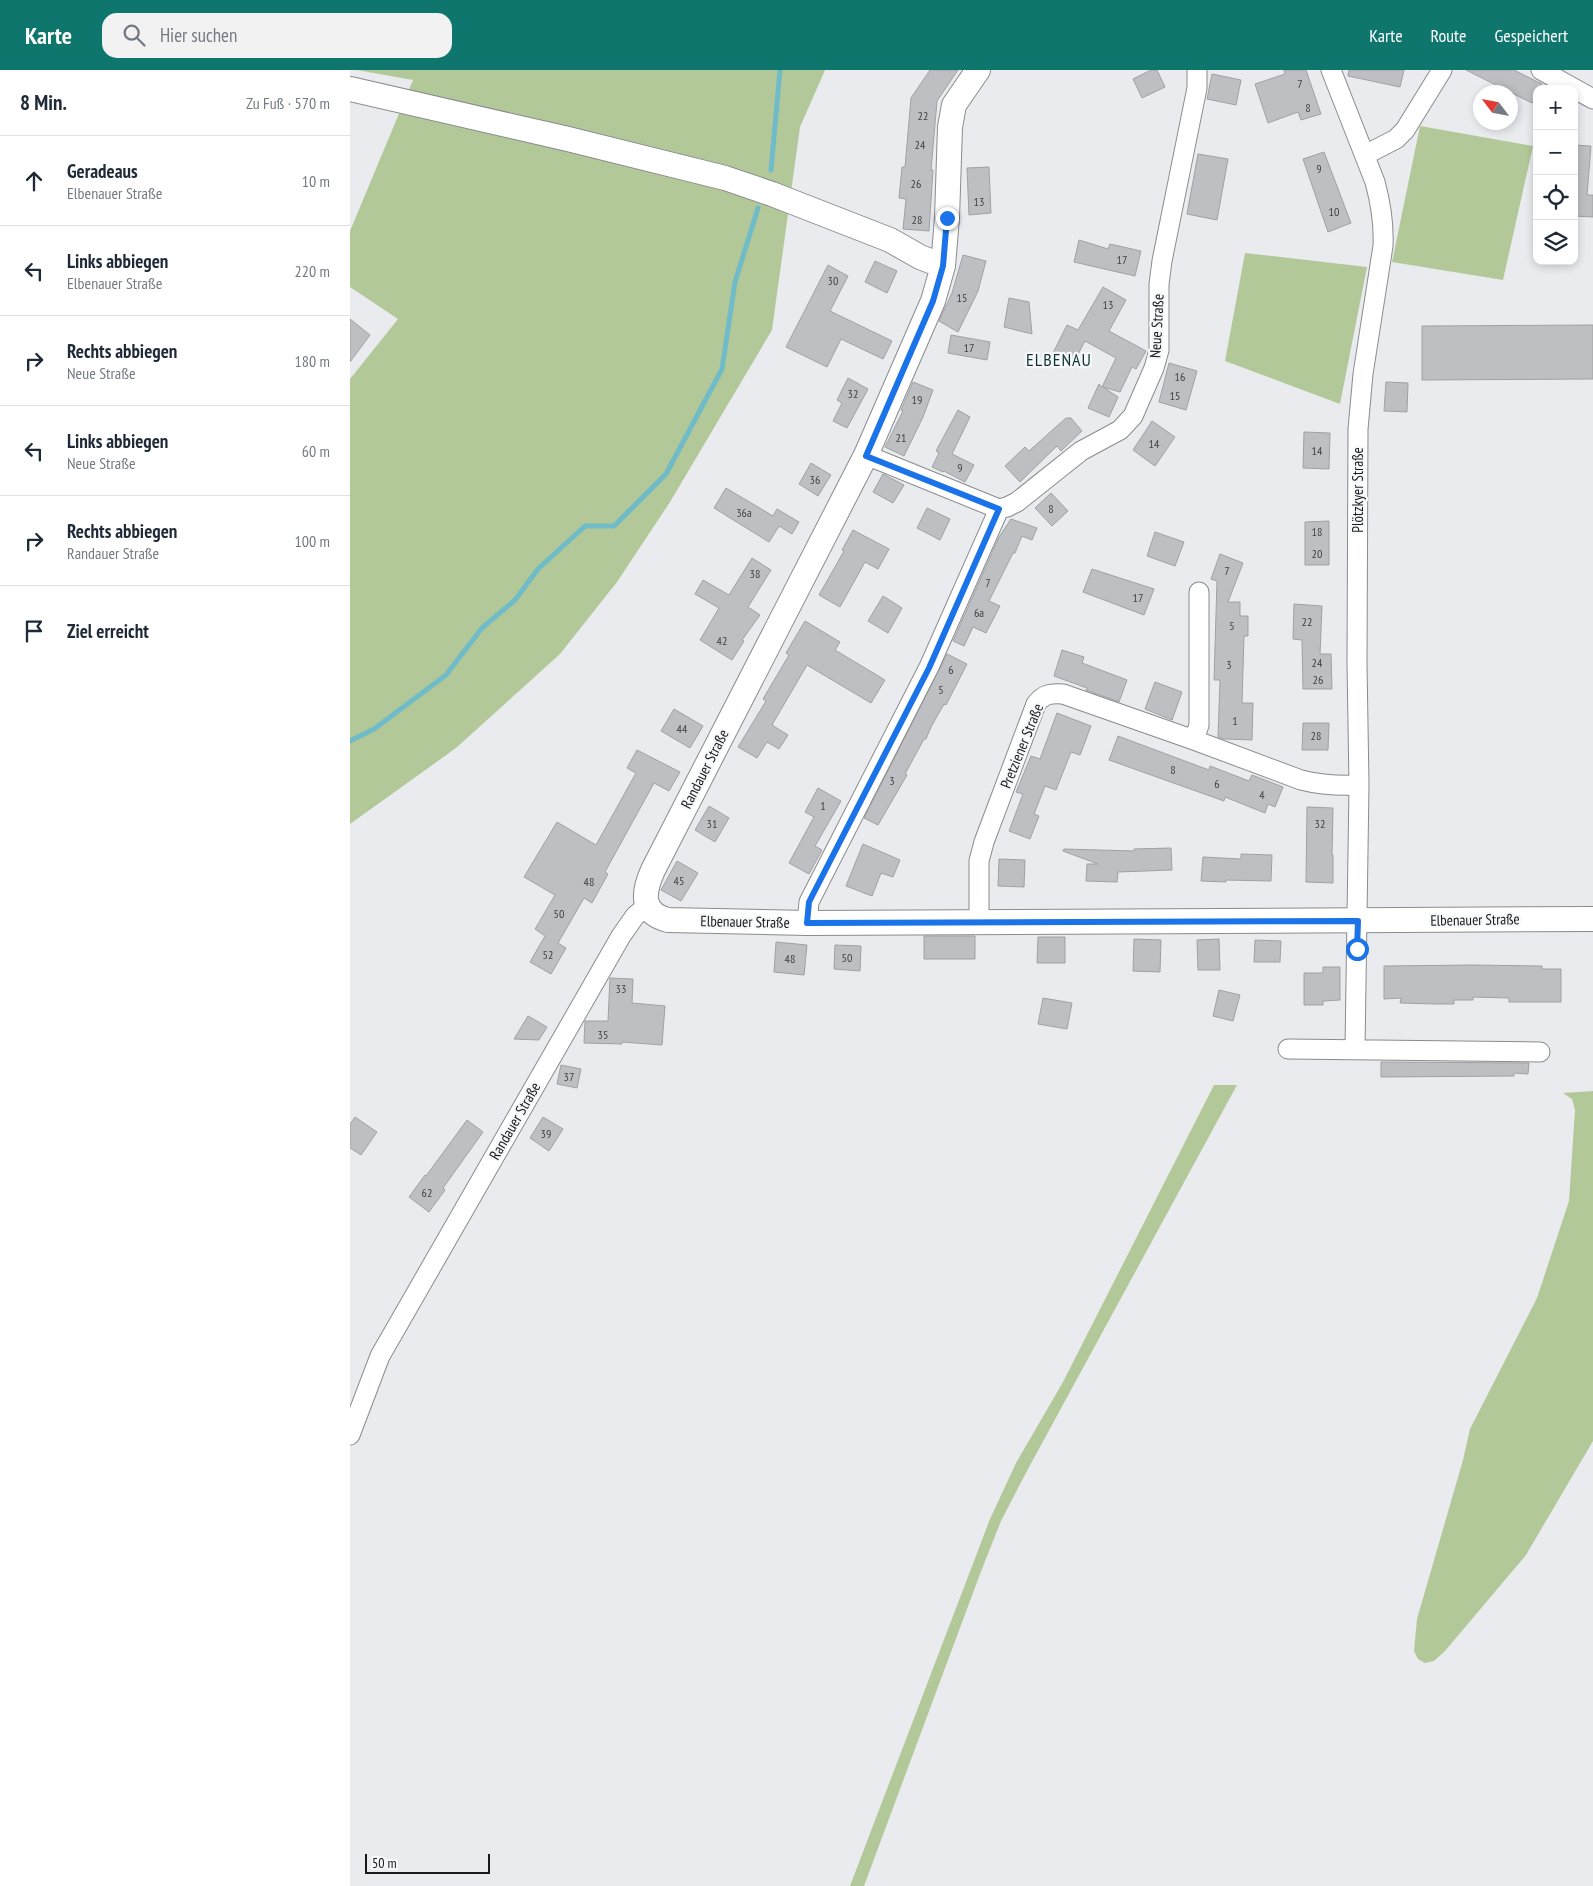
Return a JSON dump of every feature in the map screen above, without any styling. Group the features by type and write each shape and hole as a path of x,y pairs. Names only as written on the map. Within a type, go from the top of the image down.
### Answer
{"street":[{"name":"Randauer Straße","path":"350,1435 380,1356 620,936 635,916 648,905 645,890 653,870 866,456 933,301 943,266 947,218 950,128 954,106 978,70"},
{"name":"Neue Straße","path":"999,509 1017,502 1081,451 1120,430 1133,416 1154,368 1159,350 1159,284 1162,260 1197,88 1197,70"},
{"name":"Plötzkyer Straße","path":"1331,70 1365,155 1379,198 1383,228 1383,246 1363,374 1358,429 1358,921"},
{"path":"1365,155 1396,139 1405,130 1442,70"},
{"path":"1541,70 1593,99"},
{"path":"350,89 690,169 763,191 890,240 920,257 943,266"},
{"path":"807,923 809,902 929,668 999,509 866,456"},
{"path":"1194,740 1199,726 1199,592"},
{"name":"Pretziener Straße","path":"979,921 979,860 984,842 1036,704 1043,696 1052,693 1063,694 1301,780 1332,786 1359,785"},
{"name":"Elbenauer Straße","path":"648,905 656,916 668,920 807,923 1593,919"},
{"path":"1355,1050 1358,921"},
{"path":"1288,1049 1540,1052"}],"green space":[{"path":"357,70 825,70 800,127 772,330 670,502 617,582 560,654 456,748 350,824 350,379 398,319 350,287 350,231 413,80"},
{"path":"1420,126 1533,146 1503,280 1392,262"},
{"path":"1245,253 1367,267 1340,404 1225,361"},
{"path":"1214,1085 1237,1085 1001,1521 864,1886 850,1886 990,1519 1016,1463 1063,1382"},
{"path":"1593,1091 1593,1441 1526,1555 1445,1651 1434,1661 1425,1663 1418,1659 1414,1651 1417,1619 1463,1460 1470,1429 1537,1298 1569,1201 1575,1110 1572,1099 1563,1093"}],"building":[{"path":"930,70 958,70 937,101 931,170 933,170 929,231 903,229 906,199 899,198 902,167 905,167 911,98"},
{"path":"1151,70 1157,70 1165,87 1142,98 1133,79"},
{"path":"1284,70 1306,70 1321,114 1301,120 1298,112 1268,123 1255,84 1285,74"},
{"path":"1349,70 1404,70 1400,87 1348,76"},
{"path":"1466,70 1514,70 1542,84 1533,85 1532,103 1518,96 1518,85 1496,85"},
{"path":"1212,74 1241,80 1236,105 1207,99"},
{"path":"1578,145 1591,146 1587,195 1593,195 1593,217 1578,216"},
{"path":"1324,152 1351,223 1328,232 1303,159"},
{"path":"1198,154 1228,159 1217,220 1187,214"},
{"path":"989,167 991,213 969,215 967,168"},
{"path":"1079,240 1108,249 1110,244 1141,251 1135,276 1074,262"},
{"path":"963,255 986,261 978,291 958,332 939,321 952,293"},
{"path":"875,261 897,271 887,293 865,282"},
{"path":"828,265 848,276 830,311 892,341 883,359 841,339 827,367 786,347"},
{"path":"1103,287 1126,300 1109,331 1146,351 1136,369 1132,367 1120,392 1103,387 1118,397 1109,417 1088,408 1099,384 1102,387 1116,358 1085,341 1073,364 1053,353 1067,325 1078,330"},
{"path":"1009,298 1029,302 1032,334 1004,327"},
{"path":"350,319 370,335 350,362"},
{"path":"1593,325 1593,379 1422,380 1422,326"},
{"path":"951,335 990,342 987,360 948,353"},
{"path":"1169,363 1197,371 1186,410 1159,402"},
{"path":"848,378 868,389 847,428 833,421 842,403 837,400"},
{"path":"913,382 933,390 923,417 904,456 885,447 903,411 901,410"},
{"path":"1386,382 1408,383 1407,412 1384,411"},
{"path":"958,410 970,417 952,454 974,465 965,482 932,467 939,453 936,451"},
{"path":"1066,418 1071,418 1082,431 1061,451 1057,446 1020,482 1005,466 1025,447 1029,451"},
{"path":"1152,421 1175,437 1155,466 1133,450"},
{"path":"1304,432 1330,433 1329,469 1303,468"},
{"path":"811,463 831,475 818,496 799,484"},
{"path":"883,474 904,485 893,503 873,492"},
{"path":"726,488 773,516 777,509 799,522 792,534 779,526 769,542 714,508"},
{"path":"1051,493 1068,511 1052,526 1035,508"},
{"path":"927,508 950,519 940,540 917,528"},
{"path":"1011,519 1037,528 1032,540 1022,536 989,601 1000,606 986,633 973,627 964,646 953,641 999,537"},
{"path":"1329,521 1329,565 1305,565 1305,522"},
{"path":"853,530 889,549 878,569 865,562 840,607 819,595 844,551 842,550"},
{"path":"1155,532 1184,542 1175,566 1147,556"},
{"path":"1220,554 1243,563 1228,602 1240,602 1240,616 1248,616 1248,636 1244,636 1242,703 1253,703 1252,740 1218,737 1220,680 1214,680 1217,581 1211,579"},
{"path":"752,558 771,570 748,607 760,615 742,640 744,641 732,660 700,640 719,608 695,594 703,580 729,595"},
{"path":"1092,569 1154,589 1144,615 1083,592"},
{"path":"883,596 902,608 888,633 868,621"},
{"path":"1294,604 1322,606 1320,654 1331,654 1332,689 1303,689 1302,640 1293,639"},
{"path":"805,621 840,642 835,650 885,680 871,703 807,665 772,725 788,735 779,749 767,742 757,758 738,747 766,701 763,699 789,655 786,653"},
{"path":"1062,650 1084,657 1082,663 1127,680 1119,702 1054,676"},
{"path":"947,654 967,664 878,825 864,818"},
{"path":"1155,682 1182,692 1172,720 1145,709"},
{"path":"674,709 703,726 690,748 661,731"},
{"path":"1057,713 1091,726 1080,755 1071,752 1056,790 1045,786 1034,814 1039,816 1030,839 1009,831 1023,794 1016,792 1031,756 1040,759"},
{"path":"1303,723 1329,723 1328,750 1302,750"},
{"path":"1118,736 1209,770 1210,766 1249,781 1252,775 1283,787 1275,807 1268,804 1265,813 1225,797 1224,801 1109,760"},
{"path":"637,750 680,772 669,791 654,783 605,872 608,874 592,903 584,898 558,943 566,948 551,974 530,962 545,936 535,929 555,895 524,877 557,822 596,845 636,773 627,768"},
{"path":"818,788 841,801 815,846 822,850 809,874 789,863 814,817 805,812"},
{"path":"709,806 729,818 715,842 695,830"},
{"path":"1307,807 1333,808 1333,883 1306,882"},
{"path":"863,844 900,860 893,877 881,873 872,896 846,886"},
{"path":"1171,848 1172,870 1118,872 1117,882 1086,881 1087,864 1098,864 1063,851 1064,849 1134,851 1134,849"},
{"path":"1241,854 1272,855 1271,881 1201,881 1203,857 1241,859"},
{"path":"999,859 1025,860 1024,887 998,886"},
{"path":"677,861 698,873 681,901 661,890"},
{"path":"924,936 975,936 975,959 924,959"},
{"path":"1038,937 1065,937 1065,963 1037,963"},
{"path":"1134,939 1161,940 1160,972 1133,971"},
{"path":"1219,939 1220,970 1198,970 1197,940"},
{"path":"1255,940 1281,941 1280,962 1254,962"},
{"path":"776,942 807,945 804,975 774,972"},
{"path":"835,945 861,946 860,971 834,969"},
{"path":"1384,966 1542,966 1542,969 1561,969 1561,1002 1509,1002 1509,998 1473,997 1473,1000 1454,1000 1454,1004 1436,1004 1400,1003 1401,998 1384,999"},
{"path":"1323,967 1340,967 1340,1000 1323,1001 1323,1005 1304,1005 1304,973 1323,973"},
{"path":"610,978 633,979 632,1003 665,1006 662,1045 622,1042 622,1044 584,1043 585,1021 608,1021"},
{"path":"1219,990 1240,995 1233,1021 1213,1016"},
{"path":"1043,998 1072,1003 1067,1029 1038,1024"},
{"path":"528,1016 547,1027 539,1040 514,1039"},
{"path":"1381,1062 1529,1063 1528,1074 1514,1073 1514,1076 1381,1077"},
{"path":"561,1065 581,1069 577,1088 557,1084"},
{"path":"355,1117 377,1132 361,1155 350,1148 350,1124"},
{"path":"543,1117 563,1129 549,1151 530,1138"},
{"path":"467,1120 483,1132 443,1188 445,1190 429,1212 409,1197"}],"waterway":[{"path":"771,170 780,70"},
{"path":"350,741 374,729 446,675 482,628 515,600 538,569 585,526 614,526 666,474 722,369 735,282 758,208"}],"district":[{"name":"ELBENAU","path":"1059,360"}],"route":[{"path":"947,218 943,266 933,301 866,456 986,506 999,509 929,668 809,902 807,923 1358,921 1357,949"}]}
